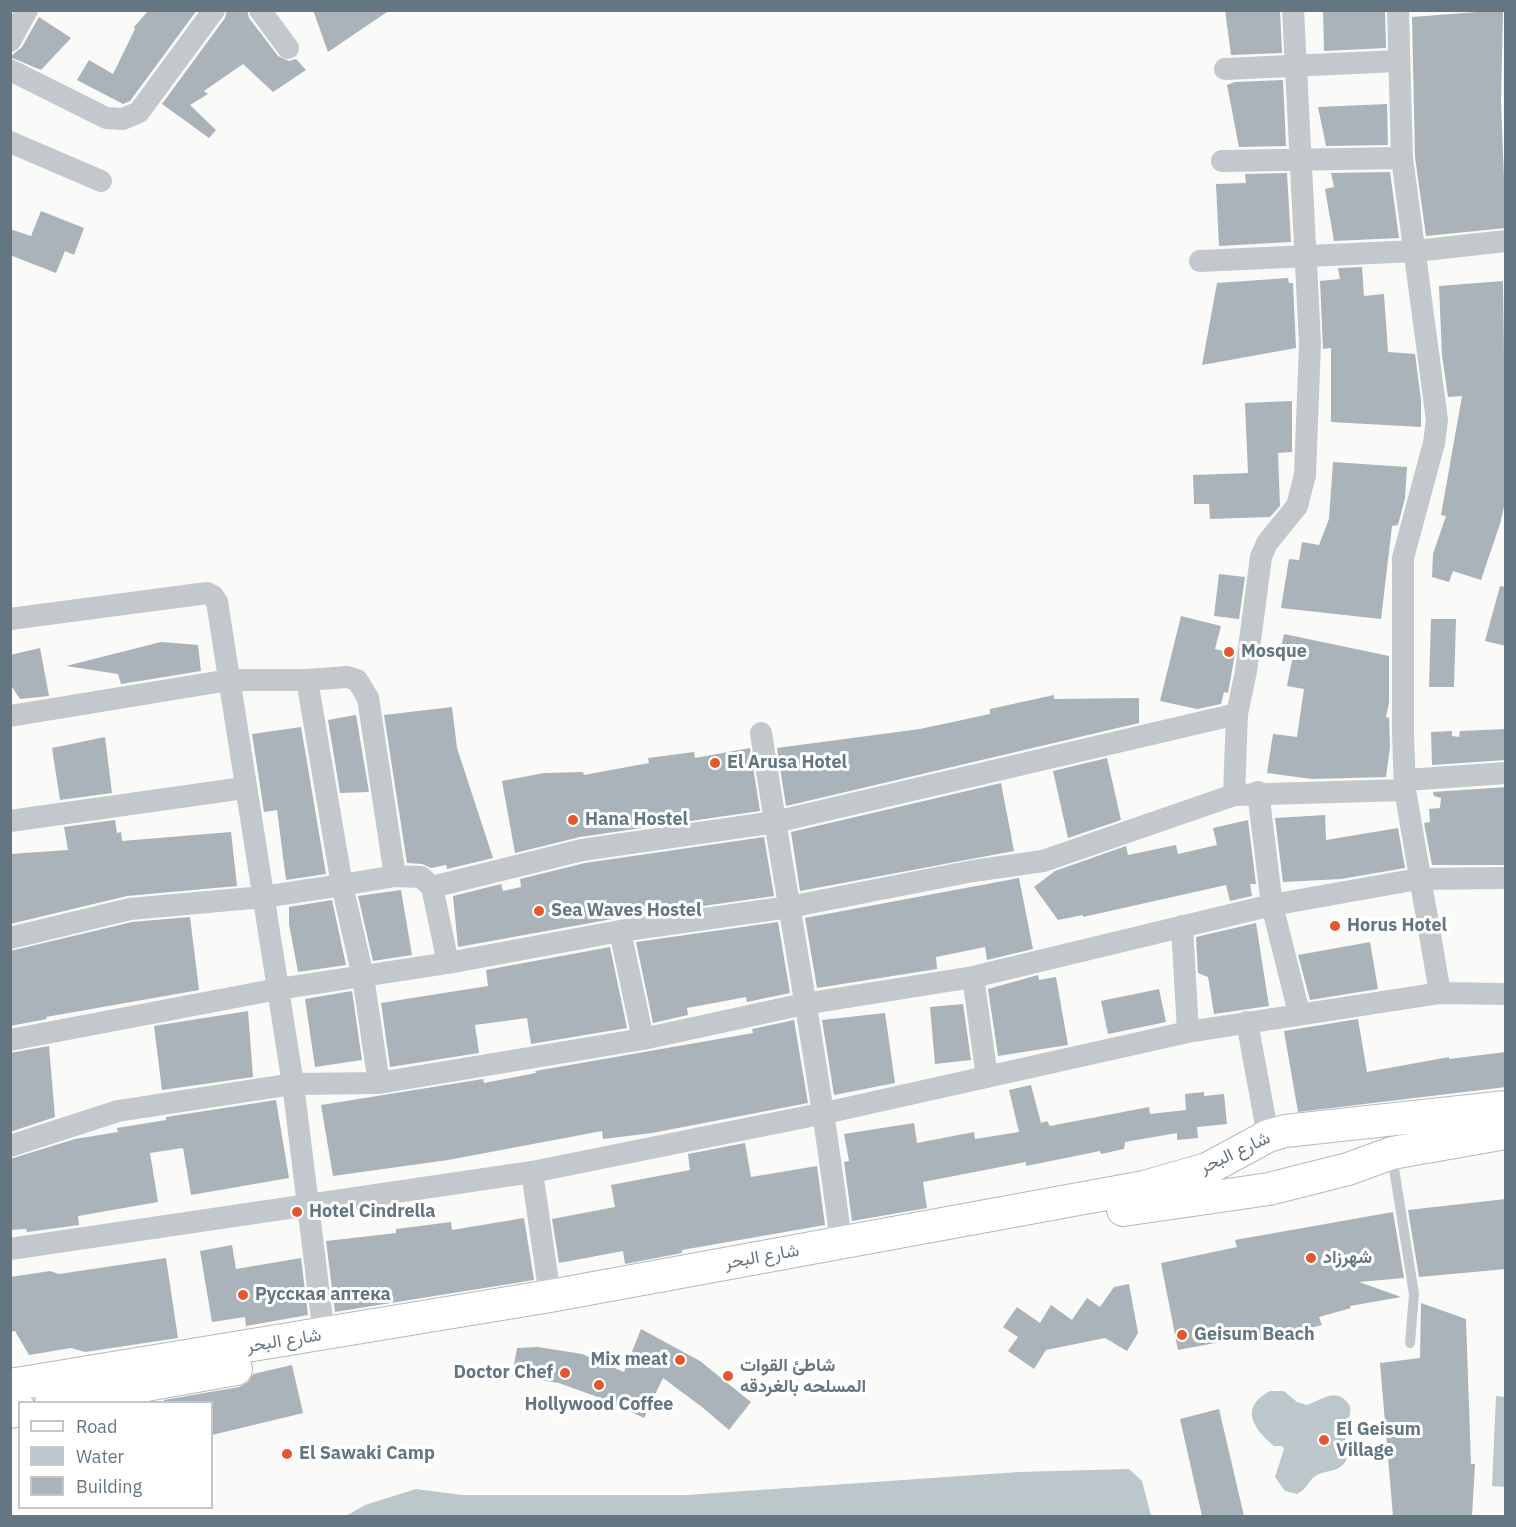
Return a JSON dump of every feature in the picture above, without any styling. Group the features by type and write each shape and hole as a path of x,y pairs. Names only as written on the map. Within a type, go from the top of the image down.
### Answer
{"main road":[{"name":"شارع البحر","path":"10,1385 550,1296 1144,1187 1207,1169 1268,1136 1285,1131 1506,1107"},
{"path":"1336,1125 1337,1149 1348,1169"},
{"name":"شارع البحر","path":"56,1401 319,1352 608,1304 854,1255 1058,1220 1269,1188 1348,1169 1392,1153 1506,1133"},
{"path":"1268,1136 1272,1162 1269,1188"}],"street":[{"path":"10,41 27,10"},
{"path":"10,70 106,118 123,119 139,112 214,10"},
{"path":"260,10 288,48"},
{"path":"1234,795 1237,714 1246,671 1261,556 1267,543 1297,506 1303,490 1310,343 1293,10"},
{"path":"1398,10 1402,158 1437,420 1434,443 1403,558 1402,734 1405,785 1418,879 1440,993"},
{"path":"1225,69 1398,62"},
{"path":"10,142 101,181"},
{"path":"1222,161 1402,158"},
{"path":"1200,261 1416,252 1506,241"},
{"path":"10,619 207,593 217,602 244,788 293,1084 324,1335"},
{"path":"10,716 229,680 307,680 347,676 357,680 364,688 368,698 395,876"},
{"path":"307,680 342,885 363,977 379,1083"},
{"path":"432,887 582,850 775,822 1237,714"},
{"path":"761,733 804,1004 825,1113 841,1243"},
{"path":"10,1040 278,989 448,963 620,931 789,907 973,871 1044,861 1234,795 1405,785 1506,773"},
{"path":"10,821 244,788"},
{"path":"1258,792 1272,905 1299,1014"},
{"path":"10,938 130,909 262,897 395,876 421,877 432,887 448,963"},
{"path":"10,1146 118,1111 293,1084 379,1083 643,1039 804,1004 973,977 1272,905 1418,879 1506,878"},
{"path":"1182,926 1188,1032"},
{"path":"620,931 643,1039"},
{"path":"973,977 987,1077"},
{"path":"10,1249 532,1173 825,1113 1188,1032 1440,993 1506,994"},
{"path":"1247,1022 1268,1136"},
{"path":"532,1173 550,1296"}],"lane":[{"path":"1392,1153 1414,1294 1410,1343"}],"water":[{"path":"1270,1391 1284,1391 1297,1402 1307,1405 1335,1395 1345,1400 1350,1406 1344,1433 1348,1449 1344,1464 1335,1470 1314,1477 1297,1494 1285,1491 1275,1477 1284,1449 1282,1446 1274,1446 1260,1433 1253,1418 1254,1404"},
{"path":"1496,1396 1505,1397 1505,1487 1492,1486"},
{"path":"1129,1469 1142,1481 1151,1516 346,1516 365,1505 416,1489 462,1495 687,1495 1019,1472"}],"building":[{"path":"149,10 197,10 130,101 123,104 77,80 89,60 113,74 134,27"},
{"path":"227,10 247,10 249,18 278,56 289,61 296,59 306,70 273,92 243,64 204,91 208,94 190,105 216,130 209,138 162,104 225,18"},
{"path":"313,10 390,10 328,52"},
{"path":"1225,10 1280,10 1282,53 1231,55"},
{"path":"1323,10 1385,10 1386,48 1324,51"},
{"path":"1503,10 1501,102 1506,228 1426,236 1415,157 1412,17"},
{"path":"39,17 71,38 41,70 10,57 22,47"},
{"path":"1283,80 1286,146 1239,147 1227,85 1235,82"},
{"path":"1387,104 1388,145 1326,146 1318,107"},
{"path":"1390,172 1399,238 1334,241 1325,189 1334,187 1331,173"},
{"path":"1287,173 1291,242 1219,246 1216,184 1246,183 1245,174"},
{"path":"41,211 84,228 74,255 65,251 56,273 10,255 10,229 31,236"},
{"path":"1362,267 1364,296 1384,294 1388,352 1415,354 1421,400 1421,427 1331,422 1331,348 1323,349 1320,281 1340,279 1338,268"},
{"path":"1288,278 1289,283 1293,283 1296,348 1202,365 1217,283"},
{"path":"1503,281 1506,498 1500,524 1481,580 1453,571 1449,582 1432,577 1433,554 1446,516 1441,515 1462,396 1448,397 1442,355 1439,286"},
{"path":"1292,401 1292,452 1278,453 1280,506 1270,517 1210,519 1209,504 1194,504 1193,475 1248,473 1245,403"},
{"path":"1333,462 1407,467 1405,498 1398,525 1392,526 1381,619 1281,608 1289,559 1299,560 1302,542 1319,545 1329,519"},
{"path":"1219,574 1245,577 1239,619 1214,616"},
{"path":"1500,586 1506,587 1506,646 1485,641"},
{"path":"1181,616 1221,626 1215,649 1235,654 1228,693 1224,692 1221,704 1197,709 1160,701"},
{"path":"1431,619 1456,619 1454,687 1429,687"},
{"path":"1284,634 1389,656 1389,703 1386,717 1389,718 1390,747 1386,777 1312,779 1267,773 1273,734 1297,737 1304,689 1287,686 1293,655 1280,653"},
{"path":"161,642 198,645 201,671 121,684 118,674 66,666"},
{"path":"40,648 49,696 20,699 10,684 10,655"},
{"path":"1054,695 1054,699 1139,698 1139,723 786,806 777,748 920,729 990,714 990,709"},
{"path":"452,707 457,748 493,858 447,869 446,865 431,868 422,864 407,863 384,715"},
{"path":"356,715 369,792 340,793 328,720"},
{"path":"301,727 326,874 286,880 277,810 264,812 252,734"},
{"path":"1506,729 1506,760 1432,765 1431,732 1452,731 1452,736 1459,737 1460,731"},
{"path":"105,737 112,793 60,800 52,748"},
{"path":"750,748 760,811 580,837 515,853 502,781 544,773 583,772 584,775 649,763 648,758 694,752 695,758"},
{"path":"1107,758 1121,820 1068,838 1053,771"},
{"path":"1001,783 1014,851 800,891 791,832"},
{"path":"1506,787 1506,865 1432,865 1424,823 1430,822 1429,809 1440,808 1441,798 1434,796 1433,792"},
{"path":"1325,815 1326,840 1398,828 1405,868 1341,879 1283,882 1275,818"},
{"path":"115,820 117,833 121,832 122,841 231,832 237,886 127,896 10,924 10,854 68,850 64,827"},
{"path":"1248,820 1256,884 1250,884 1252,896 1230,901 1226,885 1083,917 1083,915 1058,920 1034,887 1055,871 1126,846 1128,855 1176,845 1178,854 1217,845 1213,828"},
{"path":"764,837 774,896 618,918 458,947 453,896 501,884 503,891 521,887 520,879 585,863"},
{"path":"1019,878 1033,949 987,960 985,947 936,957 937,969 817,988 805,918"},
{"path":"401,890 412,955 373,961 358,896"},
{"path":"332,900 346,965 298,972 289,924 289,907"},
{"path":"190,917 199,990 46,1017 47,1019 10,1026 10,951 132,922"},
{"path":"778,922 790,993 747,1002 746,997 687,1008 688,1015 653,1023 636,942"},
{"path":"1256,923 1269,1006 1214,1014 1208,977 1198,973 1196,937"},
{"path":"1370,942 1378,989 1310,1000 1298,955"},
{"path":"610,947 627,1028 531,1044 527,1018 475,1025 479,1053 390,1067 381,1003 488,986 486,970"},
{"path":"1038,975 1039,980 1056,977 1068,1045 998,1056 988,989"},
{"path":"1159,989 1166,1022 1108,1034 1101,1001"},
{"path":"352,991 362,1060 315,1067 305,999"},
{"path":"963,1004 971,1060 935,1064 930,1007"},
{"path":"248,1011 253,1077 162,1090 154,1026"},
{"path":"885,1013 895,1083 834,1095 822,1020"},
{"path":"1358,1019 1367,1072 1449,1057 1449,1059 1506,1052 1506,1087 1298,1112 1284,1031"},
{"path":"794,1020 808,1103 652,1133 603,1139 602,1131 448,1160 333,1176 321,1105 483,1079 484,1083 536,1073 535,1071 753,1033 752,1029"},
{"path":"49,1046 55,1117 10,1132 10,1053"},
{"path":"1031,1085 1041,1123 1047,1121 1050,1126 1149,1107 1150,1114 1186,1110 1185,1094 1204,1092 1204,1096 1224,1094 1227,1124 1197,1127 1198,1138 1177,1140 1177,1133 1125,1142 1124,1149 1101,1154 1100,1151 1026,1166 1026,1162 923,1182 927,1208 852,1221 844,1162 849,1161 844,1134 914,1123 917,1143 974,1132 975,1139 1019,1132 1009,1090"},
{"path":"276,1100 289,1178 191,1195 183,1148 150,1153 158,1202 78,1216 79,1225 27,1232 26,1229 10,1230 10,1159 75,1139 118,1132 117,1128 166,1120 166,1117"},
{"path":"745,1143 751,1177 817,1166 825,1225 682,1250 682,1253 625,1264 623,1251 559,1263 552,1219 615,1207 611,1185 690,1170 688,1154"},
{"path":"1506,1199 1506,1269 1419,1277 1408,1210"},
{"path":"1393,1212 1404,1278 1359,1282 1401,1297 1350,1306 1351,1308 1319,1317 1322,1325 1259,1341 1258,1335 1178,1350 1161,1263 1237,1247 1235,1240"},
{"path":"524,1218 534,1280 335,1312 326,1241 396,1233 396,1229 451,1222 452,1230"},
{"path":"232,1245 236,1269 301,1258 308,1315 246,1326 245,1317 212,1322 200,1251"},
{"path":"166,1258 178,1338 85,1352 71,1348 29,1355 15,1331 10,1332 10,1277 50,1271 59,1274"},
{"path":"1129,1284 1138,1333 1127,1351 1105,1338 1046,1350 1034,1369 1008,1351 1018,1337 1003,1327 1017,1307 1040,1323 1051,1305 1072,1320 1087,1298 1100,1307 1114,1287"},
{"path":"1421,1303 1466,1319 1471,1464 1475,1464 1472,1516 1393,1516 1380,1363 1420,1358"},
{"path":"641,1329 700,1361 751,1402 729,1430 663,1378 644,1418 606,1400 559,1383 512,1376 517,1348 538,1347 582,1354 624,1372"},
{"path":"292,1365 303,1413 213,1435 213,1401 164,1401 239,1387 248,1382 253,1374"},
{"path":"1219,1409 1244,1516 1202,1516 1180,1419"}],"place":[{"name":"Mosque","path":"1229,652"},
{"name":"El Arusa Hotel","path":"715,763"},
{"name":"Hana Hostel","path":"573,820"},
{"name":"Sea Waves Hostel","path":"539,911"},
{"name":"Horus Hotel","path":"1335,926"},
{"name":"Hotel Cindrella","path":"297,1212"},
{"name":"شهرزاد","path":"1311,1258"},
{"name":"Русская аптека","path":"243,1295"},
{"name":"Geisum Beach","path":"1182,1335"},
{"name":"Mix meat","path":"680,1360"},
{"name":"Doctor Chef","path":"565,1373"},
{"name":"شاطئ القوات المسلحه بالغردقه","path":"728,1376"},
{"name":"Hollywood Coffee","path":"599,1385"},
{"name":"El Geisum Village","path":"1324,1440"},
{"name":"El Sawaki Camp","path":"287,1454"}]}
